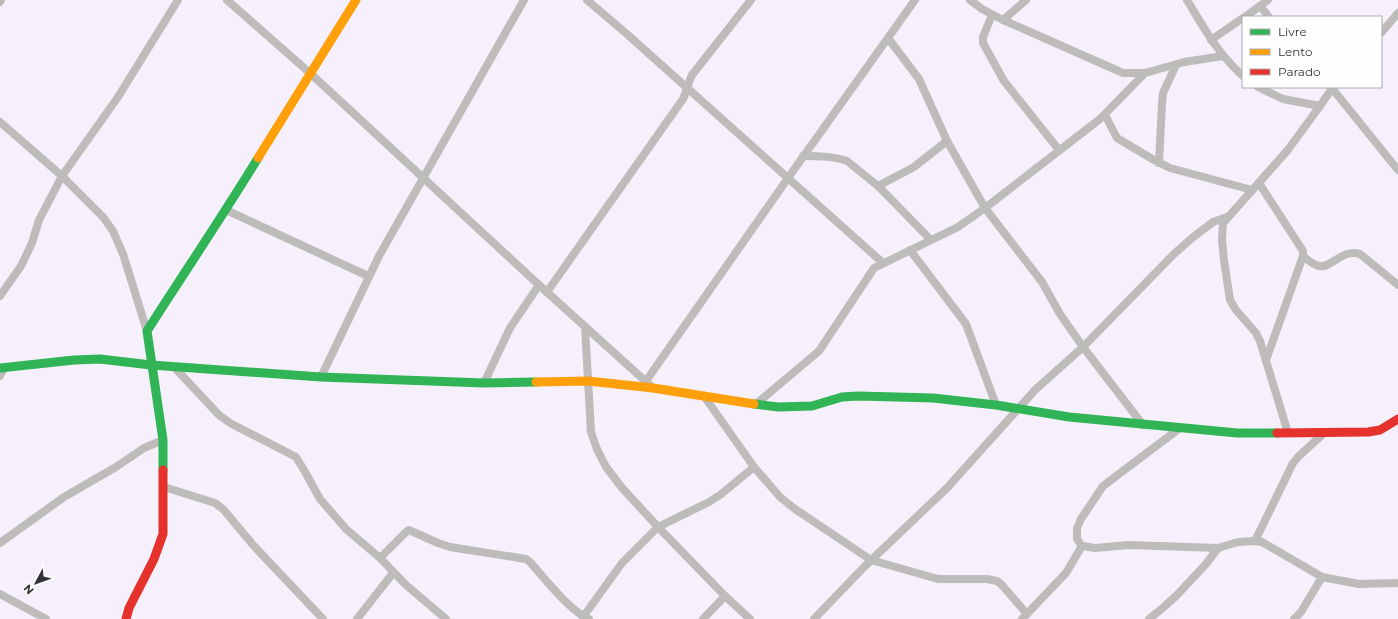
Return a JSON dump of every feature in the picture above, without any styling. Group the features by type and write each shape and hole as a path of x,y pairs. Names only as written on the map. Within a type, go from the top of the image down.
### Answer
{"street":[{"path":"0,296 21,266 32,243 39,220 62,176 118,97 178,0"},
{"path":"227,0 311,74 539,285 653,388"},
{"path":"147,331 195,255 226,210 356,0"},
{"path":"321,377 368,276 524,0"},
{"path":"587,0 687,87 883,263"},
{"path":"547,292 683,99 692,75 751,0"},
{"path":"646,381 915,0"},
{"path":"970,0 992,15 1123,73 1145,73 1176,65 1223,56"},
{"path":"1003,20 1026,0"},
{"path":"1187,0 1211,40 1229,64 1242,75"},
{"path":"1247,16 1268,0"},
{"path":"1260,6 1269,16"},
{"path":"1382,32 1398,13"},
{"path":"992,15 983,37 983,43 986,50 1004,82 1059,150"},
{"path":"1211,40 1242,19"},
{"path":"888,38 919,79 947,141 985,208 1042,282 1060,314 1083,347 1142,425"},
{"path":"1159,163 1163,92 1176,65"},
{"path":"756,404 819,351 874,268 958,227 985,208 1105,115 1145,73"},
{"path":"1260,88 1283,99 1320,106"},
{"path":"1288,433 1266,360 1256,333 1236,310 1230,300 1222,240 1223,223 1287,151 1331,88"},
{"path":"1333,88 1398,170"},
{"path":"1105,115 1117,138 1159,163 1170,168 1252,190"},
{"path":"0,122 62,176 103,217 113,231 123,254 147,331 163,440 163,534 154,559 129,608 126,619"},
{"path":"878,186 914,167 947,141"},
{"path":"804,156 822,156 847,161 878,186 931,240"},
{"path":"1259,183 1303,251 1303,256 1266,360"},
{"path":"226,210 368,276"},
{"path":"814,619 871,560 947,488 1035,390 1083,347 1183,246 1213,222 1227,217"},
{"path":"910,250 966,324 996,405"},
{"path":"1303,256 1318,266 1324,266 1348,253 1354,252 1360,254 1398,285"},
{"path":"484,383 510,328 539,285"},
{"path":"585,326 591,432 606,467 623,489 658,528 750,619"},
{"path":"1,371 74,360 100,359 151,365 321,377 484,383 588,381 653,388 778,407 812,406 842,398 858,396 933,398 996,405 1068,417 1237,433 1368,432 1380,430 1389,426 1398,419"},
{"path":"174,366 219,415 230,423 296,458 320,499 330,512 346,529 380,558 393,573 446,619"},
{"path":"704,396 754,467 780,497 795,509 871,560 938,580 987,579 997,581 1002,584 1025,617 1066,573 1082,546"},
{"path":"1180,428 1103,486 1081,519 1077,528 1076,539 1082,546 1095,548 1129,545 1218,548 1238,542 1255,541 1262,542 1322,577 1354,584 1398,583"},
{"path":"1255,541 1293,463 1324,433"},
{"path":"0,543 75,490 116,467 144,448 163,440"},
{"path":"380,558 405,532 409,530 450,547 526,559 574,610 586,618 622,563 658,528 709,502 720,495 754,467"},
{"path":"164,487 215,503 223,509 253,545 323,619"},
{"path":"1149,619 1177,595 1206,564 1218,548"},
{"path":"357,619 393,573"},
{"path":"1294,619 1301,612 1322,577"},
{"path":"0,594 46,619"},
{"path":"703,619 726,596"}],"traffic: fast":[{"path":"163,470 163,440 147,331 258,158"},
{"path":"0,368 74,360 100,359 151,365 321,377 484,383 536,382"},
{"path":"754,404 778,407 812,406 842,397 858,396 933,398 996,405 1069,417 1237,433 1277,433"}],"traffic: slow":[{"path":"258,158 356,0"},
{"path":"536,382 588,381 653,388 754,404"}],"traffic: jam":[{"path":"1277,433 1368,432 1380,430 1398,419"},
{"path":"126,619 129,608 154,559 163,534 163,470"}]}
